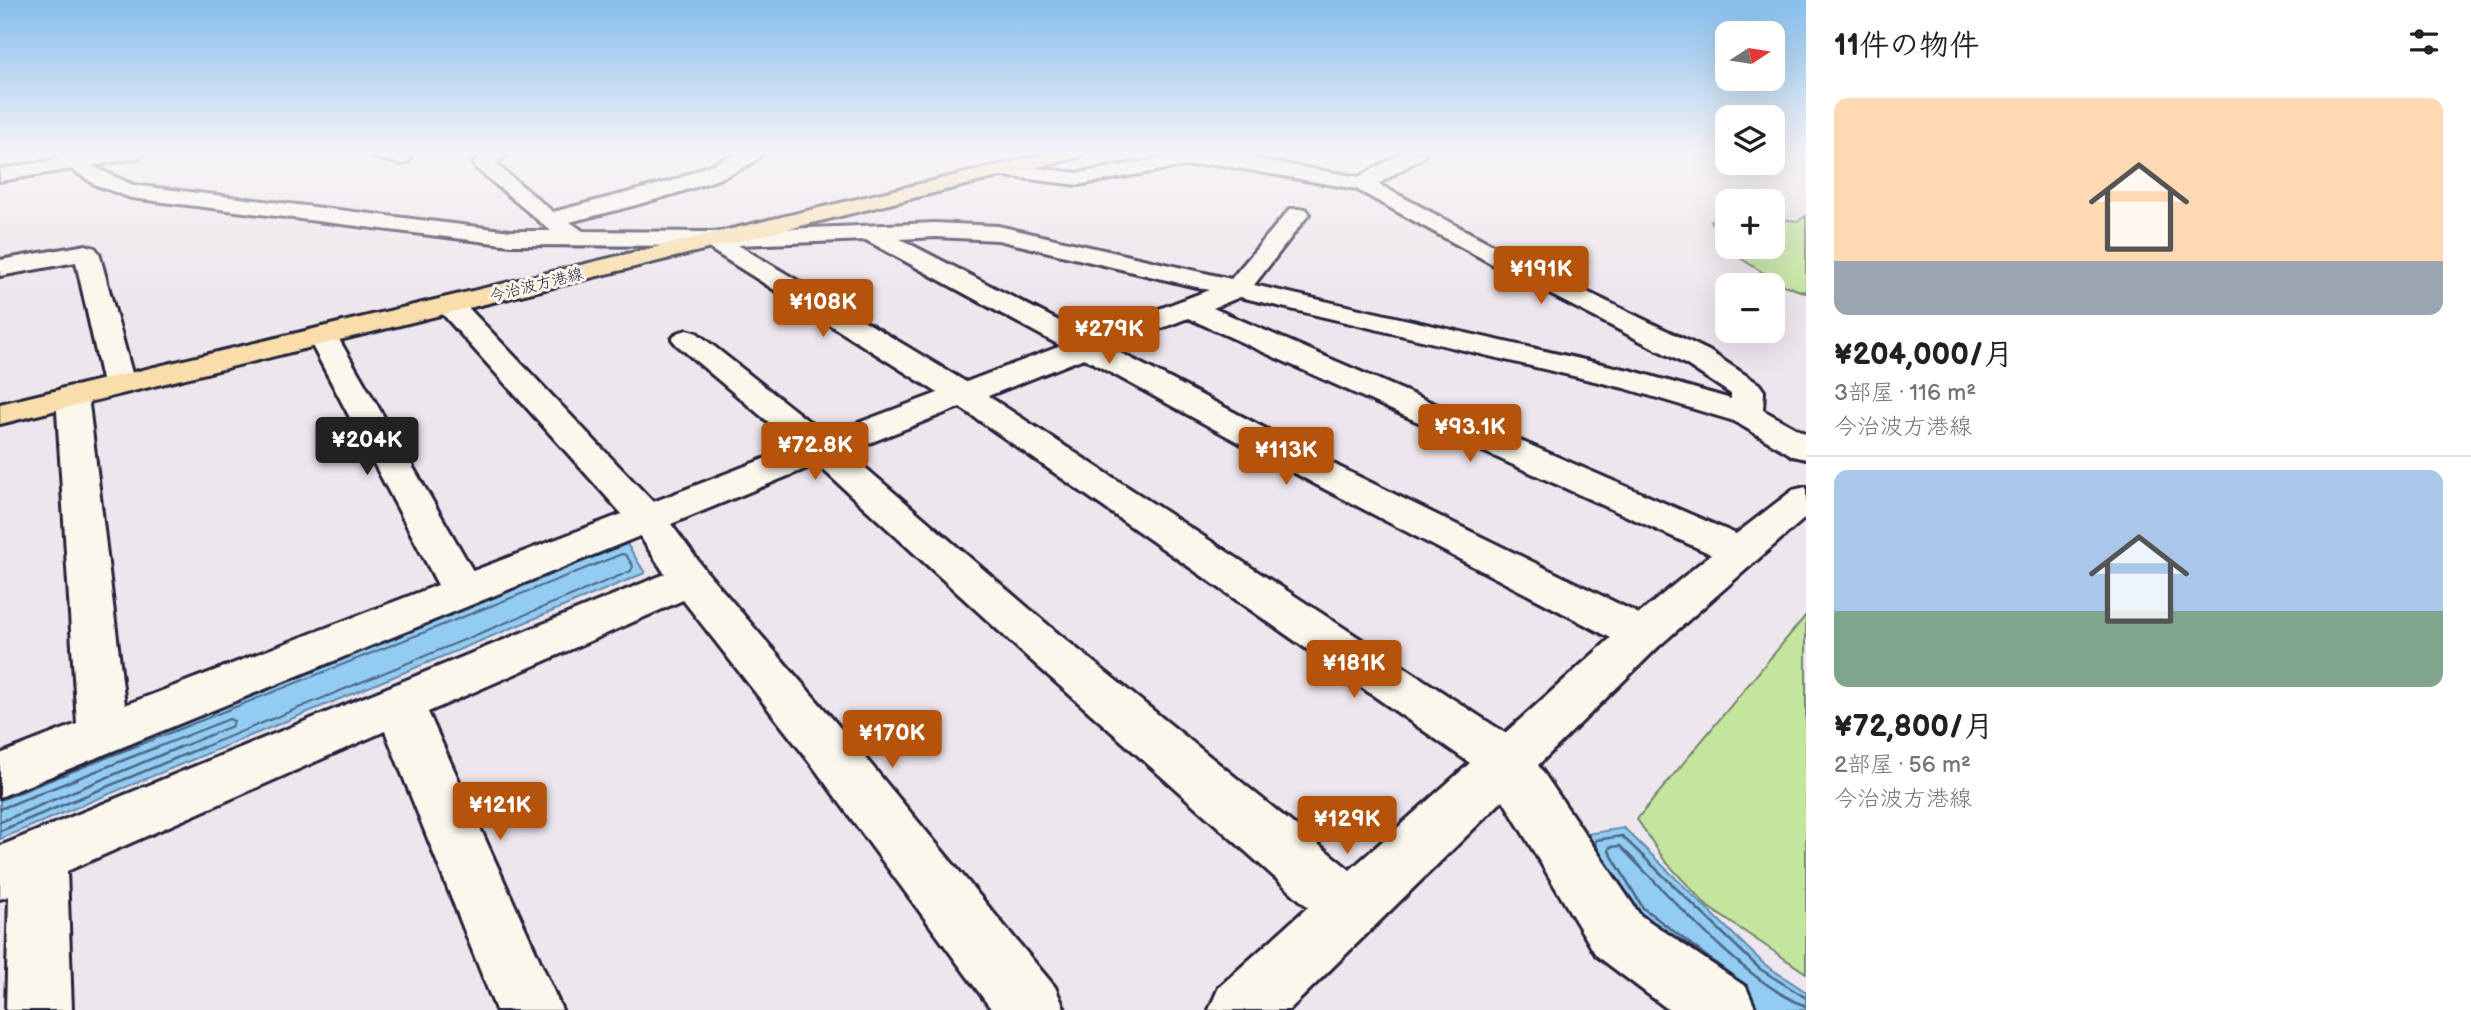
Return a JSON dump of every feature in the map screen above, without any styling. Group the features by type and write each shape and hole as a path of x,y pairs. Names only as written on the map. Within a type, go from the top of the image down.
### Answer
{"main road":[{"name":"今治波方港線","path":"0,414 876,200"}],"street":[{"path":"205,200 511,238 710,239 934,230 998,233 1633,381 1746,414 1806,447"},
{"path":"526,200 549,220 583,240"},
{"path":"549,220 629,200"},
{"path":"1392,200 1514,266 1698,358 1748,391 1746,414"},
{"path":"0,776 822,449 1237,289 1298,214"},
{"path":"870,233 1316,470 1643,635"},
{"path":"710,239 963,394 1507,761 1618,935 1723,1010"},
{"path":"0,268 86,253 119,384"},
{"path":"450,305 647,518 690,580 830,751 1032,1010"},
{"path":"1189,308 1740,551"},
{"path":"322,336 463,591"},
{"path":"687,339 822,449 1039,642 1350,907"},
{"path":"72,396 103,734"},
{"path":"1242,1010 1643,635 1806,498"},
{"path":"39,1010 19,865 690,580"},
{"path":"399,704 529,1010"}],"green space":[{"path":"1806,216 1806,293 1785,285 1785,273 1764,273 1742,259 1785,259 1785,220 1797,221"},
{"path":"1806,615 1806,973 1708,907 1665,861 1637,819"}],"water":[{"path":"627,544 645,573 0,839 0,794"},
{"path":"1624,828 1764,964 1806,992 1806,1010 1752,1010 1630,918 1581,835"}]}
